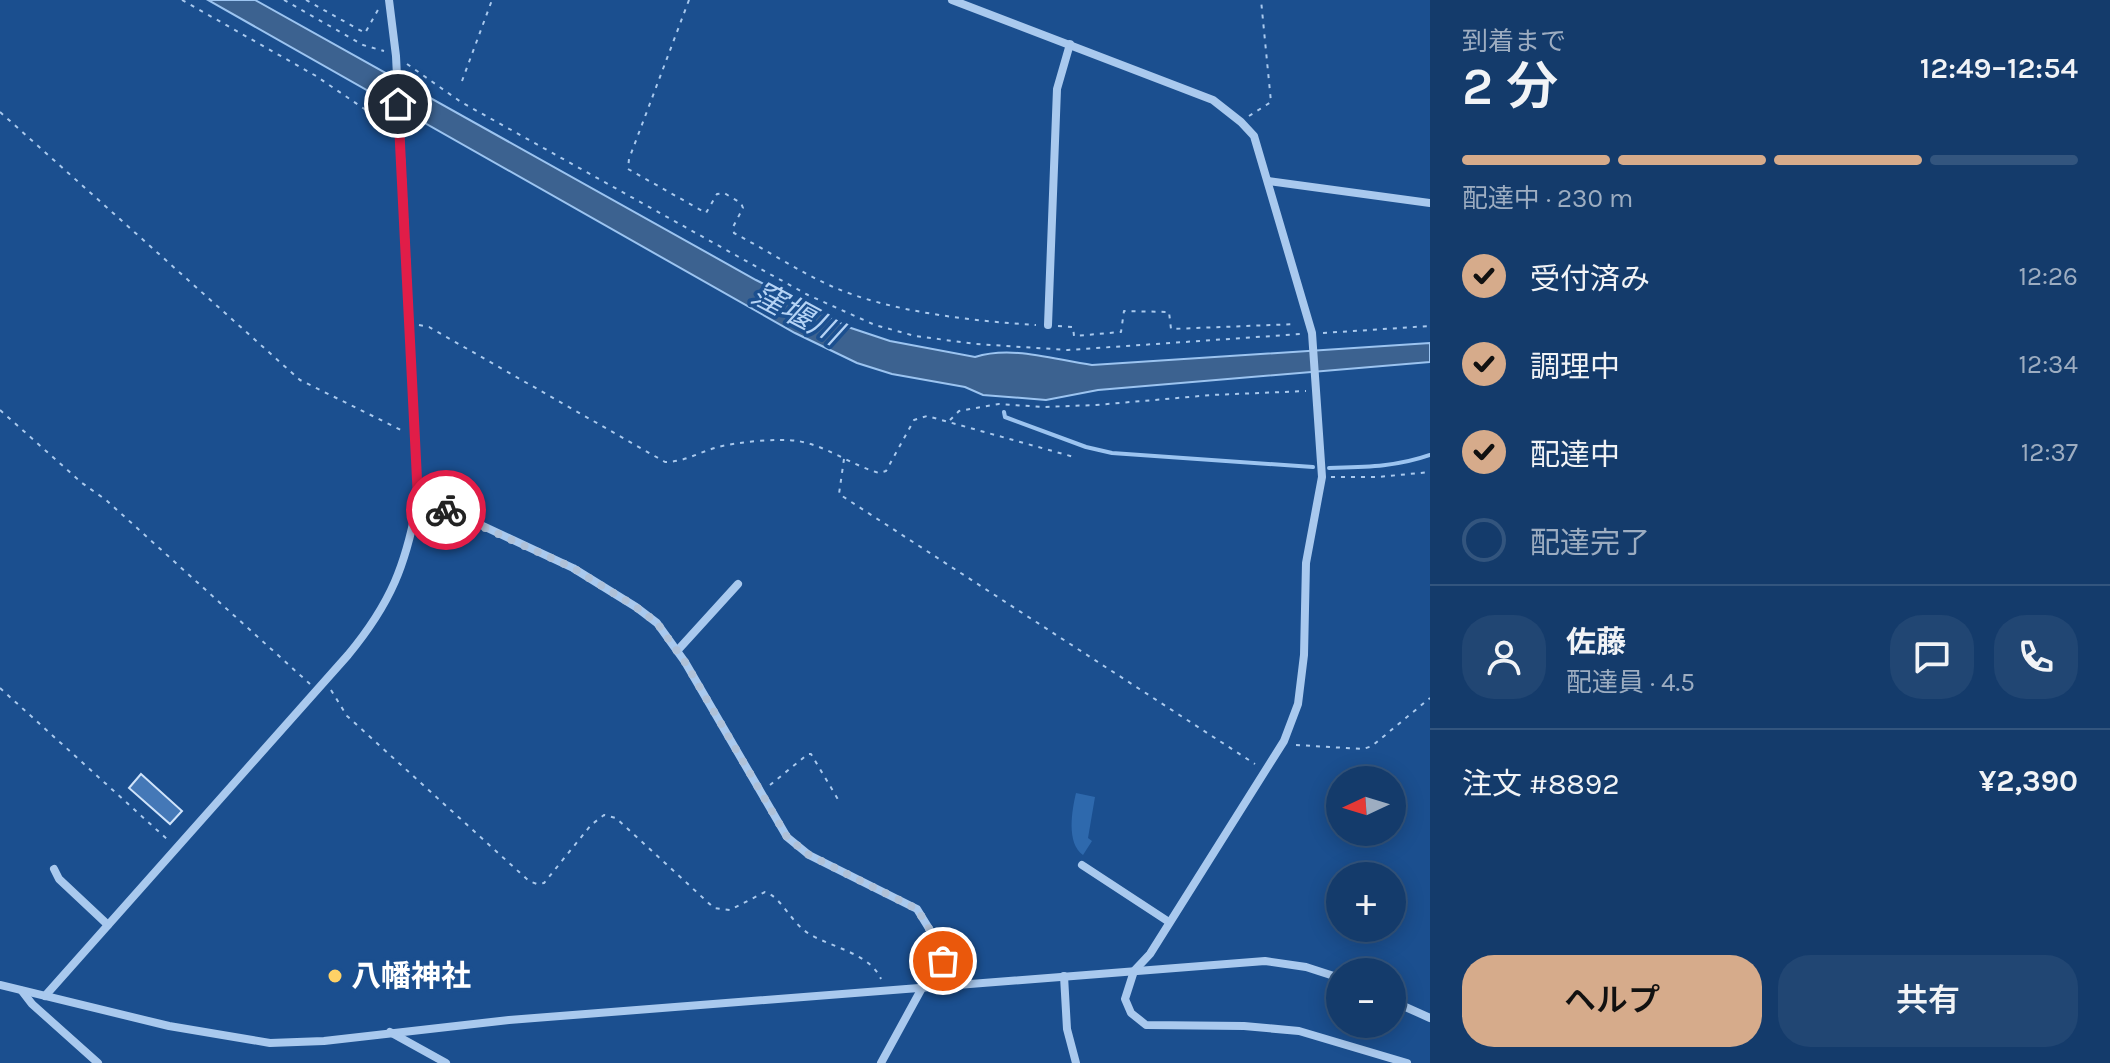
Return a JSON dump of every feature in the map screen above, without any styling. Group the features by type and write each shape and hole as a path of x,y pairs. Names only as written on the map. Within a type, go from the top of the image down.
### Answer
{"street":[{"path":"45,996 373,625 402,570 418,499 396,56 386,0"},
{"path":"952,0 1213,100 1241,122 1254,136 1312,333 1322,477 1306,563 1304,655 1298,704 1283,744 1150,954 1134,971 1125,999 1131,1013 1146,1025 1244,1026 1299,1031 1407,1063"},
{"path":"1048,325 1057,89 1070,44"},
{"path":"1268,181 1430,203"},
{"path":"418,499 479,523 573,568 657,623 677,651 787,837 809,855 917,909 933,935 952,987"},
{"path":"677,651 738,584"},
{"path":"1082,865 1169,922"},
{"path":"54,869 59,879 108,925"},
{"path":"0,985 183,1028 270,1043 324,1041 509,1020 1265,961 1326,973"},
{"path":"1064,976 1067,1029 1076,1063"},
{"path":"881,1063 922,988"},
{"path":"22,990 32,1004 98,1063"},
{"path":"1406,1007 1430,1018"},
{"path":"390,1032 446,1063"}],"path":[{"path":"182,0 316,76 399,130"},
{"path":"284,0 363,45 396,56 461,102 808,295 875,325 915,336 976,344 1068,350 1430,326"},
{"path":"306,0 365,33 386,0"},
{"path":"462,81 492,0"},
{"path":"689,0 629,159 628,169 706,213 717,194 724,193 741,203 743,208 733,227 734,233 832,286 871,299 942,315 1073,327 1074,336 1121,332 1124,311 1169,312 1171,329 1310,323"},
{"path":"1241,122 1271,102 1261,0"},
{"path":"0,112 300,380 415,437"},
{"path":"410,323 429,327 665,462 679,462 724,446 787,440 813,445 879,473 886,471 914,420 927,416 1074,457"},
{"path":"949,421 959,411 999,404 1043,407 1096,405 1314,388"},
{"path":"0,410 118,511 316,690"},
{"path":"844,459 839,494 1266,772"},
{"path":"1322,477 1378,477 1430,472"},
{"path":"325,680 347,716 529,881 544,883 591,825 604,815 616,818 714,908 730,910 765,892 775,895 798,926 870,963 877,970 886,991"},
{"path":"0,688 176,848"},
{"path":"1283,744 1363,749 1372,746 1430,698"},
{"path":"759,793 811,754 839,801"}],"shaded area":[{"path":"1076,793 1095,797 1088,838 1092,841 1083,855 1072,835"}],"water":[{"name":"窪堰川","path":"208,0 255,0 756,280 848,327 890,341 975,357 1019,353 1092,365 1430,343 1430,362 1098,390 1046,400 983,395 965,387 892,374 857,363 795,333"}],"building":[{"path":"141,774 182,811 170,824 129,788"}],"waterway":[{"path":"1004,412 1005,417 1086,447 1112,453 1313,467"},
{"path":"1329,468 1393,464 1430,455"}],"way so far":[{"path":"446,510 573,568 657,623 685,662 787,837 809,855 917,909 933,935 943,961"}],"place":[{"name":"八幡神社","path":"335,976"}],"route":[{"path":"398,104 418,499 446,510"}]}
